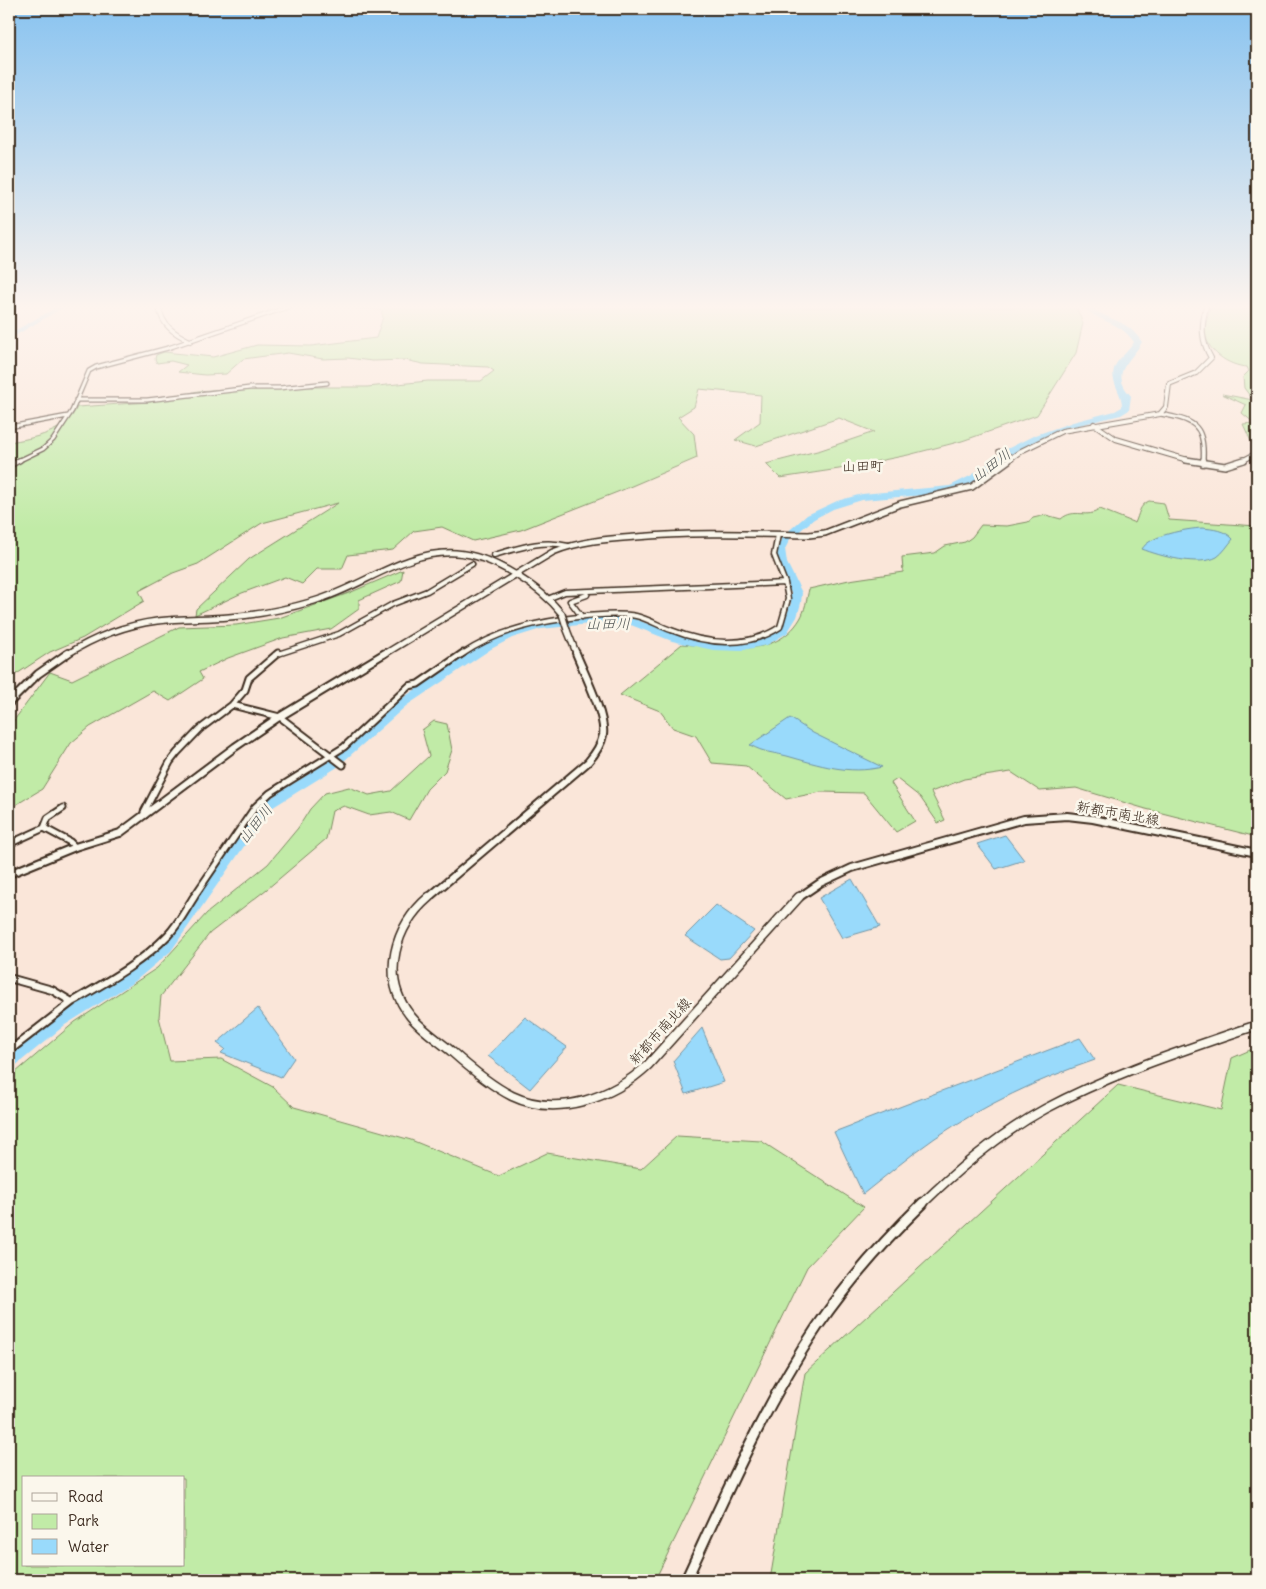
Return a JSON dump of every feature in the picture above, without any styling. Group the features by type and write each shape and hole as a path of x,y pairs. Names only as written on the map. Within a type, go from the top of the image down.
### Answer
{"street":[{"path":"9,466 48,446 62,429 85,381"},
{"path":"1160,414 1166,407 1169,384 1176,381"},
{"path":"76,400 148,400 250,388 279,388 327,383"},
{"path":"9,874 75,847 120,832 146,816 235,747 280,717 514,575 553,552 568,546 597,540 658,535 798,535 825,533 900,504 972,487 1012,457 1062,431 1160,414 1190,420 1196,426 1203,444 1203,464"},
{"path":"9,427 68,416"},
{"path":"1094,424 1116,439 1203,464 1225,466 1236,464 1257,454"},
{"path":"999,452 1012,457"},
{"path":"9,1051 72,1002 126,970 152,950 169,934 255,807 270,794 344,747 409,686 418,684 478,642 532,623 582,617 634,616 656,622 670,630 695,638 728,643 751,640 768,635 780,626 788,599 785,583 774,555 778,534"},
{"path":"494,555 545,541 568,546"},
{"name":"新都市南北線","path":"9,703 41,670 63,655 91,641 151,622 248,615 317,600 340,592 391,566 432,554 456,553 475,556 514,575 550,598 562,614 603,720 605,731 603,742 588,762 422,902 399,935 392,966 396,991 409,1015 495,1088 520,1099 546,1104 568,1104 589,1100 613,1092 633,1079 648,1065 792,903 808,889 823,880 852,868 1024,819 1045,816 1092,819 1257,853"},
{"path":"146,816 144,812 170,762 200,729 232,705 245,690 248,678 276,654 339,634 393,604 428,591 472,564"},
{"path":"550,598 565,592 785,583"},
{"path":"582,617 570,601 587,595 588,592"},
{"path":"232,705 280,717 343,766"},
{"path":"9,844 44,828 48,818 63,808"},
{"path":"44,828 70,842 75,847"},
{"path":"9,978 57,993 69,998 72,1002"},
{"path":"686,1580 746,1453 790,1372 840,1295 900,1225 970,1159 1044,1110 1133,1069 1257,1025"}],"green space":[{"path":"426,381 1058,381 1037,415 962,441 908,455 839,469 780,478 766,464 821,450 874,432 839,418 756,446 735,440 760,422 761,395 699,389 694,407 678,417 694,434 697,458 620,491 521,530 473,541 442,527 414,531 393,550 348,555 342,569 317,569 302,584 285,577 242,593 195,615 196,609 249,559 338,503 262,523 198,564 173,573 139,591 144,601 83,638 50,652 9,679 9,442 48,433 65,423 77,407 150,402 198,391 250,387 367,387"},
{"path":"1243,381 1257,381 1257,449 1255,450 1243,424 1254,423 1242,413 1246,405 1222,394 1253,400 1244,388"},
{"path":"1149,501 1164,503 1169,520 1257,526 1257,837 1146,809 1076,788 1040,791 1011,772 964,779 931,792 945,820 938,823 920,797 897,779 891,783 915,821 896,832 864,793 821,792 786,799 746,766 712,763 696,736 673,728 660,711 620,695 682,644 747,648 777,641 789,632 800,619 805,608 809,589 849,580 903,572 902,557 935,553 945,546 965,542 972,537 981,525 1007,526 1028,522 1033,518 1046,515 1061,519 1071,514 1090,514 1100,509 1135,523 1141,508"},
{"path":"403,570 401,581 359,600 359,609 331,629 283,638 228,658 199,672 203,679 170,701 153,691 90,727 71,743 42,789 9,809 9,727 50,672 72,680 179,627 236,625 279,618 349,593"},
{"path":"434,721 447,724 452,750 445,771 427,789 409,820 391,812 369,815 344,806 332,811 326,839 267,889 210,933 161,996 159,1017 170,1061 221,1059 273,1087 294,1107 411,1140 499,1176 547,1153 641,1169 677,1136 761,1141 864,1207 807,1267 655,1580 9,1580 9,1078 75,1022 157,968 207,913 268,864 298,828 310,809 325,793 349,787 369,795 391,791 429,756 422,730"},
{"path":"1257,1047 1257,1580 770,1580 805,1373 1118,1085 1221,1110 1232,1058"}],"water":[{"path":"1202,528 1223,532 1233,539 1217,557 1200,561 1159,555 1142,549 1146,544 1160,536 1178,531"},
{"path":"790,718 813,733 882,767 858,770 822,766 764,751 750,745"},
{"path":"1005,835 1024,860 996,869 977,844"},
{"path":"852,879 880,927 842,938 819,898"},
{"path":"716,905 754,931 729,958 720,959 685,936"},
{"path":"258,1008 294,1058 281,1077 221,1053 225,1049 217,1043"},
{"path":"525,1017 567,1047 530,1089 488,1056"},
{"path":"702,1028 724,1082 686,1094 673,1061"},
{"path":"1080,1038 1095,1060 1033,1084 992,1104 954,1126 907,1158 863,1194 834,1132"}],"waterway":[{"name":"山田川","path":"9,1061 60,1020 129,978 166,947 266,806 332,765 402,704 488,646 520,631 541,626 563,622 599,620 626,620 676,639 713,647 739,648 763,643 775,638 787,627 797,598 796,590 791,584 782,563 781,549 787,537 810,517 851,499 884,494 936,491 961,485 1010,451 1036,437 1076,423 1118,413 1126,408 1127,396 1121,390 1118,381"}],"tunnel":[{"path":"472,564 494,555"}],"district":[{"name":"山田町","path":"863,466"}]}
